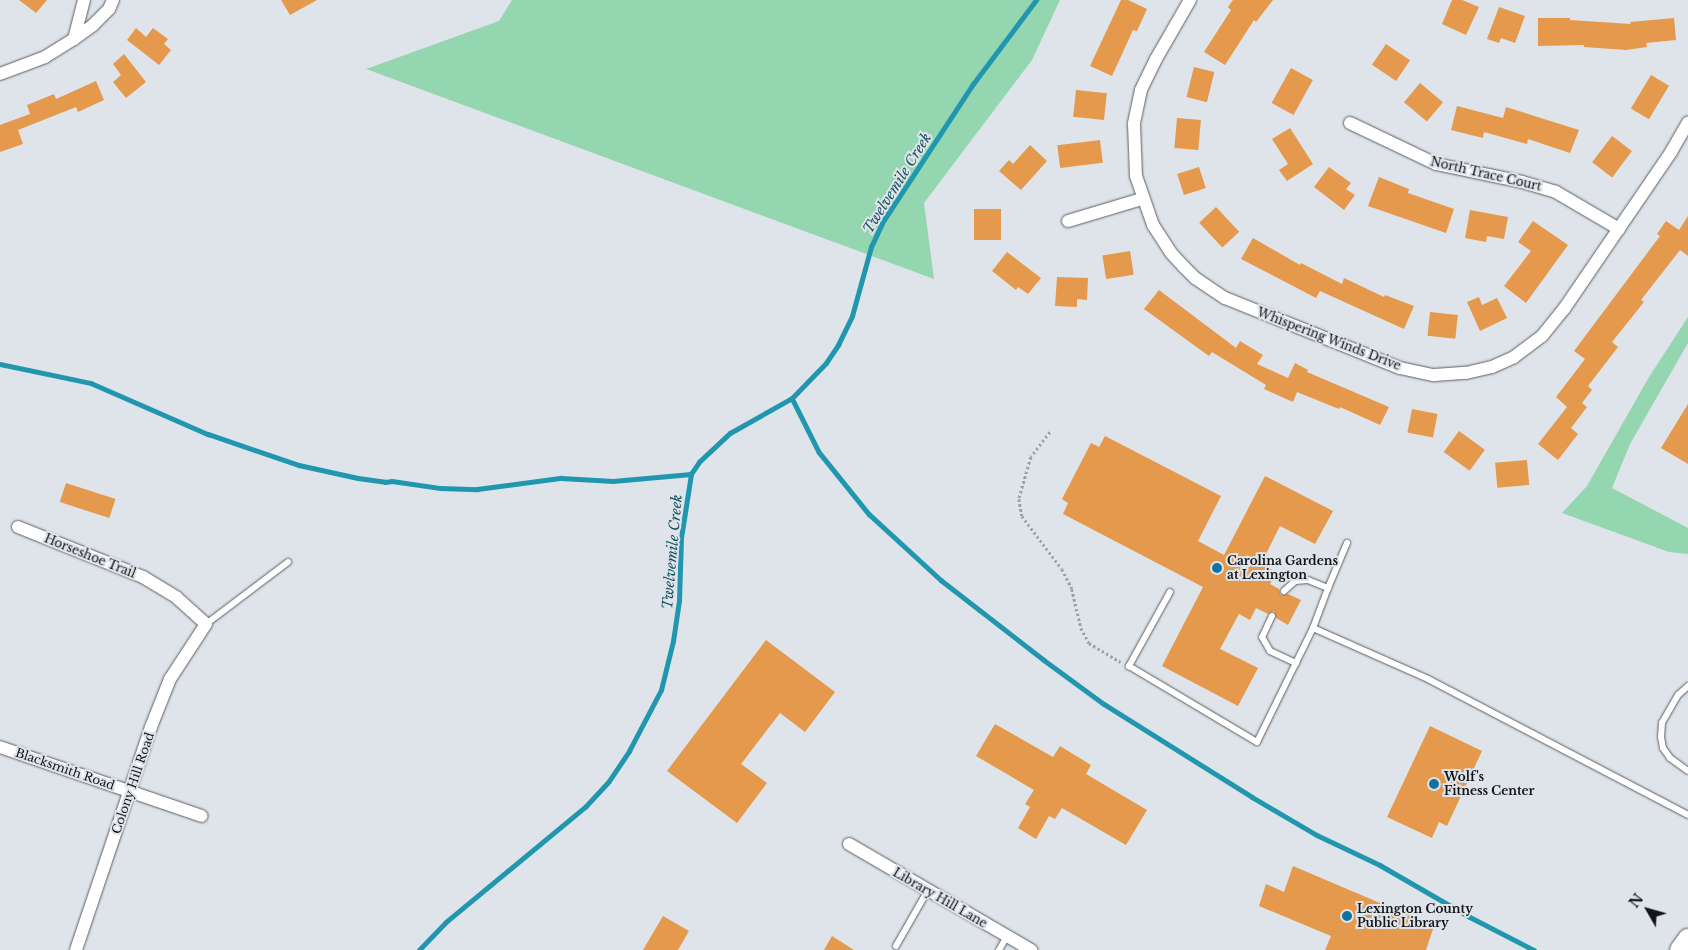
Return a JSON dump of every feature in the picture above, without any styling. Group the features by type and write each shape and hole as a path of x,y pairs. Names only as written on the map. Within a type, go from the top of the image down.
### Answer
{"main road":[{"path":"1680,950 1688,939"}],"street":[{"path":"74,39 84,0"},
{"path":"0,74 44,56 74,39 93,26 110,9 113,0"},
{"name":"Whispering Winds Drive","path":"1190,0 1156,59 1142,90 1134,124 1133,158 1142,199 1153,225 1171,253 1196,278 1225,298 1384,362 1434,374 1466,373 1492,367 1529,347 1554,323 1671,152 1688,122"},
{"name":"North Trace Court","path":"1350,123 1436,164 1522,182 1556,192 1619,228"},
{"path":"1068,221 1142,199"},
{"name":"Horseshoe Trail","path":"18,527 143,577 176,597 206,624"},
{"name":"Colony Hill Road","path":"76,950 170,679 206,624"},
{"name":"Blacksmith Road","path":"0,747 202,816"},
{"name":"Library Hill Lane","path":"849,844 1031,950"}],"lane":[{"path":"1170,592 1129,666 1257,742 1313,628 1347,543"},
{"path":"206,624 288,562"},
{"path":"1284,592 1296,581 1308,580 1328,588"},
{"path":"1272,616 1262,638 1270,651 1296,663"},
{"path":"1313,628 1428,679 1688,815"},
{"path":"1688,686 1678,695 1662,723 1661,737 1663,748 1670,758 1688,771"},
{"path":"896,946 928,890"},
{"path":"999,950 1007,936"}],"path":[{"path":"1050,432 1031,457 1019,499 1022,516 1062,569 1072,589 1081,628 1089,643 1129,666"}],"green space":[{"path":"512,0 1060,0 1032,60 924,203 934,279 366,69 499,21"},
{"path":"1688,317 1688,343 1630,444 1612,488 1688,528 1688,554 1669,552 1562,513 1587,486 1649,377"}],"building":[{"path":"19,0 47,0 36,13"},
{"path":"281,0 317,0 290,15"},
{"path":"1121,0 1128,0 1147,9 1137,31 1133,30 1112,76 1090,66"},
{"path":"1233,0 1273,0 1256,22 1254,20 1225,65 1204,52 1231,10 1228,7"},
{"path":"1452,0 1462,0 1479,7 1466,35 1442,24"},
{"path":"1499,7 1525,16 1515,43 1501,38 1499,43 1487,39"},
{"path":"1538,18 1570,18 1570,20 1631,24 1630,22 1674,18 1676,40 1646,43 1647,47 1626,50 1584,47 1584,45 1538,46"},
{"path":"136,28 146,37 153,28 168,39 164,44 171,50 159,65 127,40"},
{"path":"1386,44 1410,60 1396,81 1372,65"},
{"path":"124,54 146,82 126,98 113,82 121,75 113,64"},
{"path":"1194,67 1214,72 1207,102 1187,97"},
{"path":"1291,68 1313,80 1293,115 1272,103"},
{"path":"1651,75 1669,86 1649,119 1631,108"},
{"path":"96,81 104,100 78,112 76,107 18,130 23,144 0,152 0,125 30,114 27,105 54,94 56,99"},
{"path":"1420,83 1443,102 1427,121 1404,102"},
{"path":"1076,90 1107,93 1104,120 1073,117"},
{"path":"1457,106 1503,118 1506,107 1579,130 1570,153 1528,139 1527,144 1484,132 1483,138 1451,130"},
{"path":"1177,118 1201,120 1198,150 1174,148"},
{"path":"1290,128 1313,164 1287,181 1279,170 1288,164 1272,139"},
{"path":"1612,136 1632,151 1612,177 1592,162"},
{"path":"1100,140 1103,163 1060,168 1057,145"},
{"path":"1030,145 1047,161 1021,190 999,171 1009,160 1013,164"},
{"path":"1199,167 1206,188 1184,195 1177,174"},
{"path":"1329,167 1351,183 1346,189 1355,195 1344,210 1314,187"},
{"path":"1379,177 1409,189 1408,193 1454,209 1446,233 1368,206"},
{"path":"1216,207 1239,232 1222,248 1199,223"},
{"path":"974,209 1001,209 1001,240 974,240"},
{"path":"1470,210 1508,217 1504,239 1487,236 1486,242 1465,238"},
{"path":"1688,216 1688,256 1680,250 1641,300 1644,302 1612,342 1618,347 1588,386 1592,390 1582,403 1587,407 1571,428 1578,434 1558,460 1538,444 1567,407 1556,397 1585,359 1574,351 1660,236 1657,234 1666,221 1679,230"},
{"path":"1533,221 1568,245 1526,303 1504,286 1531,251 1518,242"},
{"path":"1253,238 1300,265 1301,263 1342,284 1344,278 1384,297 1385,295 1414,306 1404,329 1320,291 1316,298 1241,259"},
{"path":"1130,251 1134,275 1106,279 1102,255"},
{"path":"1007,252 1041,278 1028,294 1018,287 1016,290 992,271"},
{"path":"1057,277 1088,278 1087,300 1077,299 1077,307 1055,306"},
{"path":"1159,290 1236,348 1240,341 1263,355 1257,364 1288,378 1295,363 1308,370 1307,372 1389,407 1380,425 1340,407 1339,409 1297,392 1293,402 1264,389 1266,385 1212,352 1209,356 1144,309"},
{"path":"1479,297 1482,305 1497,298 1507,318 1480,331 1467,302"},
{"path":"1430,312 1458,315 1455,339 1427,336"},
{"path":"1688,404 1688,464 1661,448"},
{"path":"1412,409 1438,414 1433,438 1407,433"},
{"path":"1459,431 1485,450 1470,471 1444,452"},
{"name":"Carolina Gardens at Lexington","path":"1105,436 1221,496 1198,541 1224,555 1265,476 1333,511 1315,544 1280,526 1261,564 1276,572 1270,584 1279,589 1281,595 1288,594 1301,600 1288,625 1276,618 1274,611 1268,614 1256,608 1250,620 1239,614 1220,649 1258,668 1238,706 1162,666 1203,587 1063,514 1068,503 1062,499 1091,443 1099,447"},
{"path":"1527,460 1529,485 1497,488 1495,463"},
{"path":"66,483 115,499 109,518 60,502"},
{"path":"766,640 835,692 805,732 780,713 741,764 767,783 737,823 667,771"},
{"path":"995,724 1053,757 1060,746 1091,765 1086,774 1147,810 1126,845 1062,808 1055,819 1049,816 1036,839 1018,828 1030,807 1025,804 1034,790 976,756"},
{"name":"Wolf's Fitness Center","path":"1430,726 1482,751 1447,826 1439,822 1432,838 1387,817"},
{"name":"Lexington County Public Library","path":"1293,866 1434,926 1426,950 1325,950 1331,936 1259,906 1266,884 1284,892"},
{"path":"663,916 689,931 678,950 643,950"},
{"path":"832,936 854,950 824,950"}],"waterway":[{"name":"Twelvemile Creek","path":"419,950 446,922 585,807 609,781 629,751 661,690 673,641 679,601 681,538 691,474 699,462 730,433 792,398 826,363 838,345 852,316 871,247 882,223 973,84 1036,0"},
{"path":"0,364 91,383 208,434 299,465 358,478 440,488 477,489 561,478 613,481 691,474"},
{"path":"792,398 819,452 869,514 941,580 1044,660 1104,704 1252,797 1317,835 1380,865 1470,917 1534,950"}],"place":[{"name":"Carolina Gardens at Lexington","path":"1217,568"},
{"name":"Wolf's Fitness Center","path":"1434,784"},
{"name":"Lexington County Public Library","path":"1347,916"}]}
